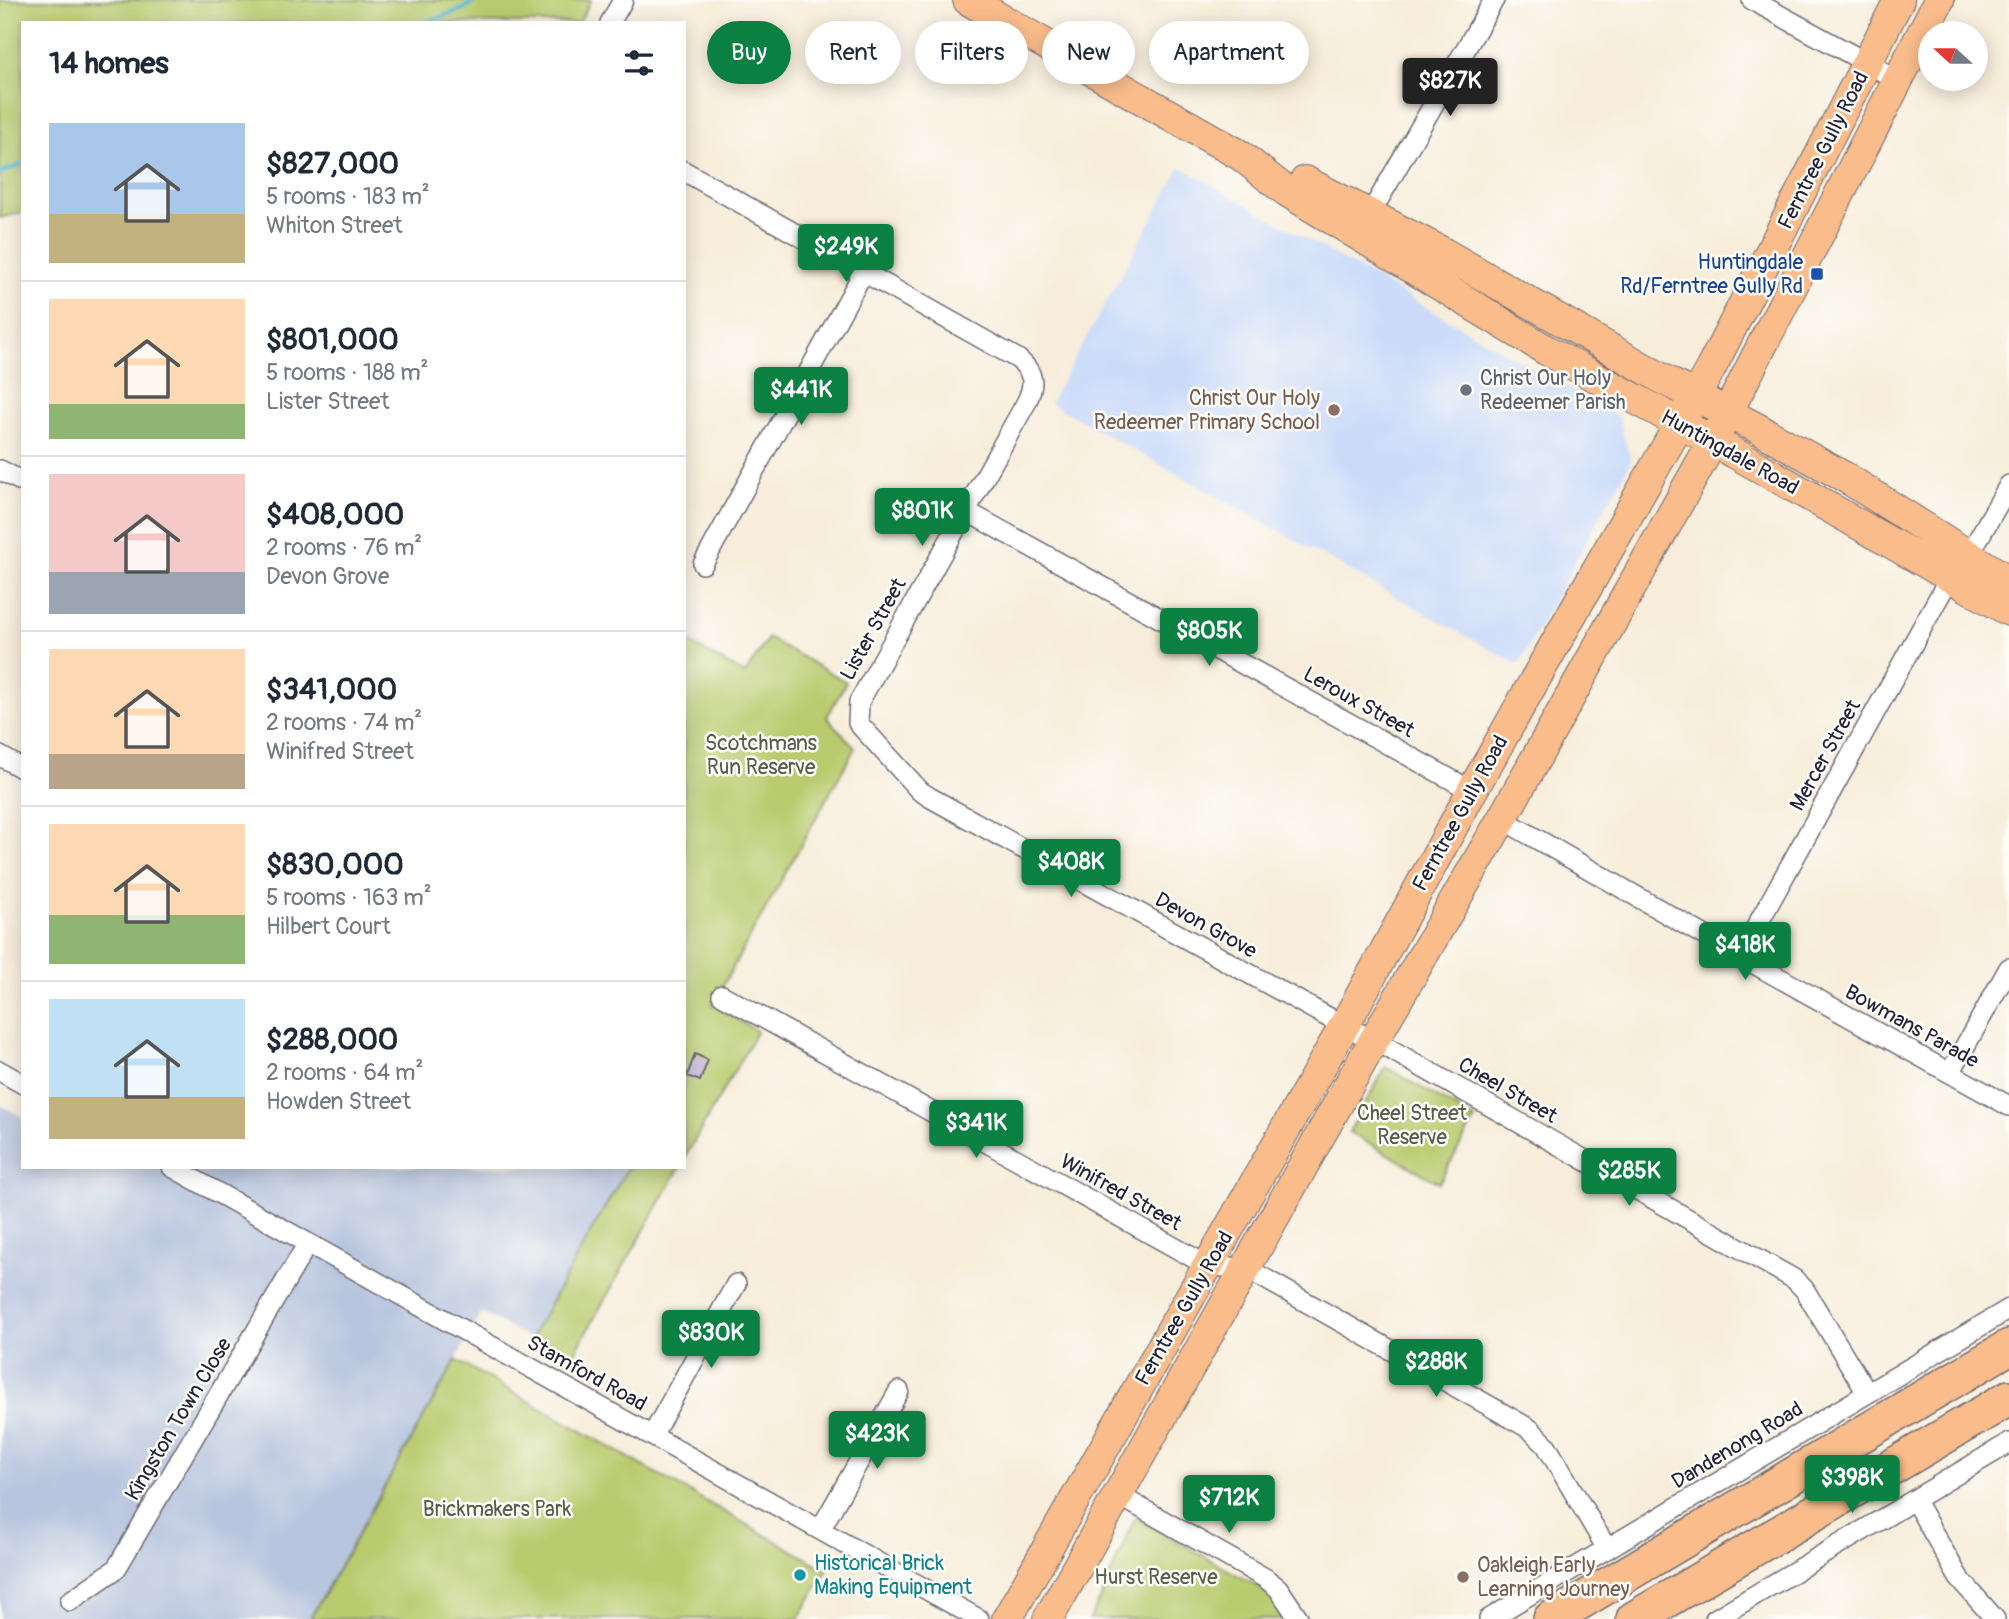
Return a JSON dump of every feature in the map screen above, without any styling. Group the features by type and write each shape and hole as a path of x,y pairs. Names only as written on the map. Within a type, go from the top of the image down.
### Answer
{"highway":[{"path":"1551,1619 2009,1348"},
{"path":"1634,1619 2009,1398"}],"main road":[{"name":"Huntingdale Road","path":"968,0 1240,155 1279,168 1546,350 1680,424 1959,566 2009,581"},
{"name":"Ferntree Gully Road","path":"1007,1619 1344,1026 1472,791 1680,424 1734,325 1899,0"},
{"name":"Ferntree Gully Road","path":"1048,1619 1713,441 1939,0"},
{"name":"Huntingdale Road","path":"1364,226 1444,253 1695,396 1848,479 1959,566 2009,611"}],"street":[{"path":"611,21 623,0"},
{"path":"1364,226 1494,0"},
{"path":"1752,0 1898,80"},
{"path":"686,172 864,271 703,564"},
{"name":"Lister Street","path":"857,718 864,690 1026,403 1034,381 1025,365 1018,359 864,271"},
{"path":"0,470 21,481"},
{"name":"Mercer Street","path":"1740,956 1959,566 2009,485"},
{"name":"Leroux Street","path":"966,510 1472,791"},
{"name":"Devon Grove","path":"857,718 862,728 920,791 931,798 1374,1040"},
{"path":"0,756 21,768"},
{"name":"Bowmans Parade","path":"1502,819 2009,1106"},
{"path":"1951,1073 2009,968"},
{"name":"Winifred Street","path":"722,995 1208,1266 1246,1268"},
{"name":"Cheel Street","path":"1374,1040 1794,1279 1804,1289 1867,1393"},
{"path":"0,1071 21,1079"},
{"name":"Stamford Road","path":"176,1169 979,1619"},
{"name":"Kingston Town Close","path":"70,1601 116,1569 308,1243"},
{"path":"1246,1268 1530,1429 1546,1445 1607,1549"},
{"path":"652,1436 736,1284"},
{"name":"Dandenong Road","path":"1489,1619 2009,1309"},
{"path":"820,1530 899,1391"},
{"path":"1715,1619 2009,1443"},
{"path":"1118,1495 1265,1578 1278,1588 1299,1619"},
{"path":"1915,1501 1959,1578 1995,1619"}],"shaded area":[{"name":"Christ Our Holy Redeemer Primary School","path":"1181,167 1618,417 1631,461 1518,665 1050,403"},
{"path":"0,1105 21,1116 21,1169 627,1169 530,1339 482,1313 310,1619 0,1619"}],"green space":[{"path":"0,0 591,0 580,21 21,21 21,213 0,218"},
{"name":"Scotchmans Run Reserve","path":"768,638 846,682 827,717 855,748 712,1005 757,1031 686,1155 686,641 745,674"},
{"name":"Cheel Street Reserve","path":"1386,1067 1475,1119 1439,1183 1349,1132"},
{"path":"627,1169 679,1169 570,1361 530,1339"},
{"name":"Brickmakers Park","path":"456,1360 827,1570 798,1619 310,1619"},
{"name":"Hurst Reserve","path":"1135,1517 1272,1595 1286,1619 1089,1619 1100,1600"}],"building":[{"path":"695,1054 708,1060 700,1081 687,1076"}],"waterway":[{"path":"430,21 463,9 476,0"},
{"path":"0,173 21,165"}],"place":[{"name":"Huntingdale Rd/Ferntree Gully Rd","path":"1817,274"},
{"name":"Christ Our Holy Redeemer Parish","path":"1466,390"},
{"name":"Christ Our Holy Redeemer Primary School","path":"1334,410"},
{"name":"Historical Brick Making Equipment","path":"800,1575"},
{"name":"Oakleigh Early Learning Journey","path":"1463,1577"}]}
